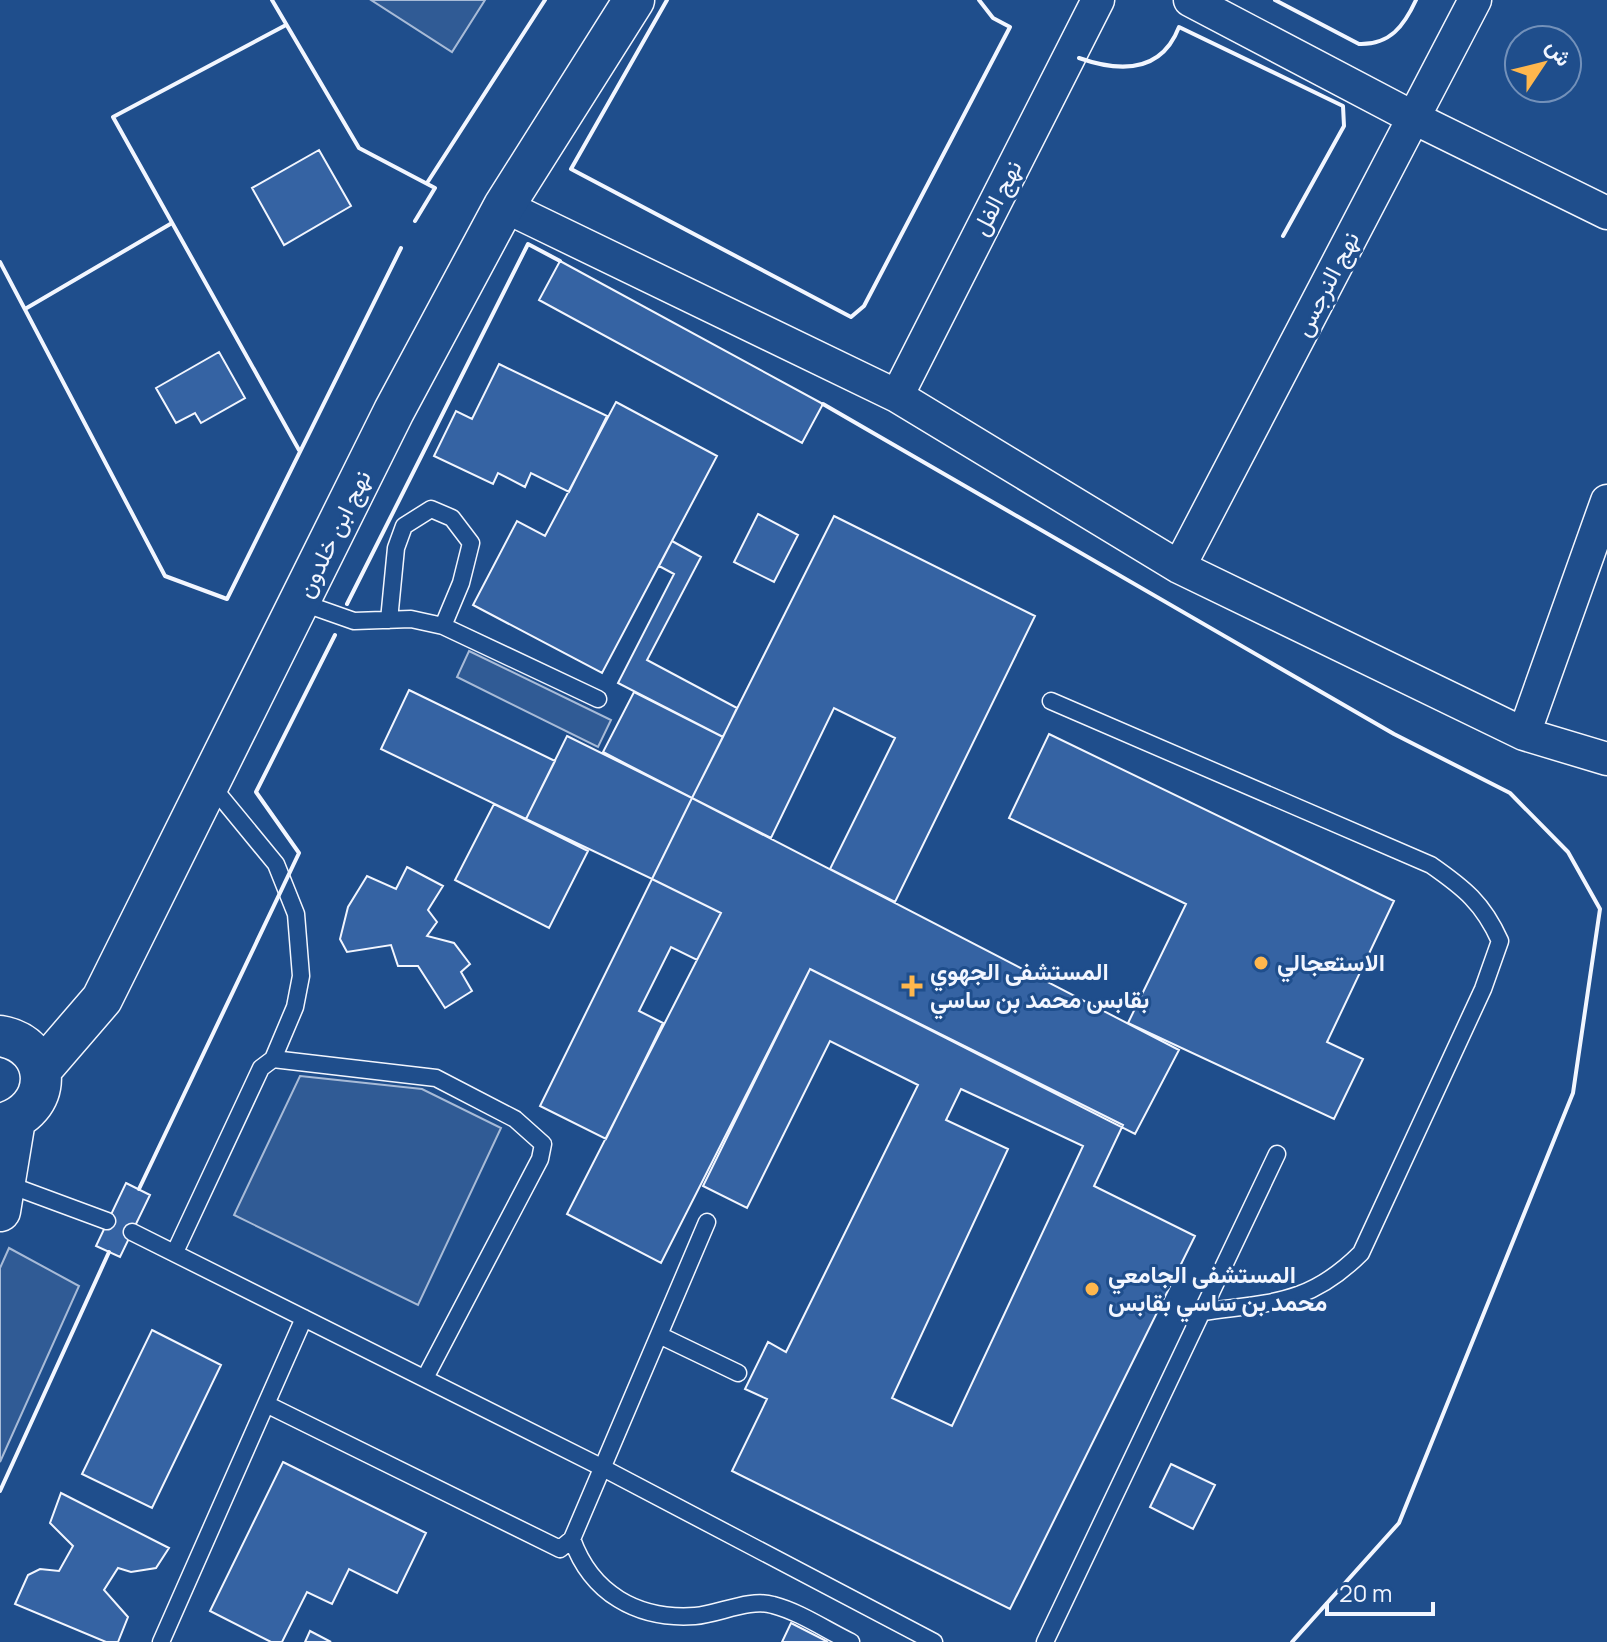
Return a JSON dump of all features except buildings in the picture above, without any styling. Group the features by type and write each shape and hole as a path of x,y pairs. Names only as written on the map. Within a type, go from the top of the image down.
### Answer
{"street":[{"name":"نهج ابن خلدون","path":"40,1071 102,999 394,411 504,206 634,0"},
{"name":"نهج الفل","path":"897,396 1098,0"},
{"path":"1190,0 1416,119 1607,213"},
{"name":"نهج النرجس","path":"1179,567 1416,119 1475,0"},
{"path":"504,206 897,396 1179,567 1524,734 1607,759"},
{"path":"1524,734 1607,501"},
{"path":"0,1036 24,1045 40,1071 37,1100 8,1122 4,1197"}],"lane":[{"path":"389,620 396,548 404,526 431,509 452,518 471,543 461,583 443,626"},
{"path":"300,602 354,621 411,619 443,626 598,699"},
{"path":"1051,701 1431,865 1462,887 1487,913 1500,941 1483,989 1361,1253 1335,1279 1308,1293 1203,1312"},
{"path":"175,1252 261,1068 273,1059 295,1007 301,976 296,914 276,864 210,784"},
{"path":"273,1059 436,1078 515,1119 543,1144 540,1159 425,1378"},
{"path":"1045,1642 1277,1154"},
{"path":"4,1197 107,1221"},
{"path":"266,1404 560,1549 572,1539 707,1222"},
{"path":"132,1232 603,1468 934,1642"},
{"path":"161,1642 304,1318"},
{"path":"659,1335 738,1373"},
{"path":"572,1539 581,1564 595,1582 620,1603 646,1611 694,1616 771,1604 851,1642"}],"shaded area":[{"path":"371,0 485,0 452,52"},
{"path":"469,651 611,720 598,747 457,677"},
{"path":"300,1076 422,1089 501,1128 418,1305 234,1215"},
{"path":"9,1248 79,1286 0,1462 0,1268"}],"wall":[{"path":"272,0 359,148 435,188 415,221"},
{"path":"427,183 545,0"},
{"path":"667,0 571,169 851,317 864,306 1010,27 993,18 979,0"},
{"path":"1275,0 1359,44 1379,41 1395,32 1416,0"},
{"path":"286,25 113,117 299,450"},
{"path":"1079,58 1123,67 1150,61 1161,54 1179,27 1343,106 1344,126 1283,236"},
{"path":"25,309 172,223"},
{"path":"347,604 528,244 560,261"},
{"path":"0,262 165,576 227,599 401,248"},
{"path":"823,404 1394,734 1510,793 1568,852 1600,909 1573,1093 1399,1523 1292,1642"},
{"path":"139,1189 299,853 256,792 335,635"},
{"path":"0,1491 109,1252"}],"place":[{"name":"الاستعجالي","path":"1261,963"},
{"name":"المستشفى الجهوي بقابس محمد بن ساسي","path":"912,986"},
{"name":"المستشفى الجامعي محمد بن ساسي بقابس","path":"1092,1289"}]}
